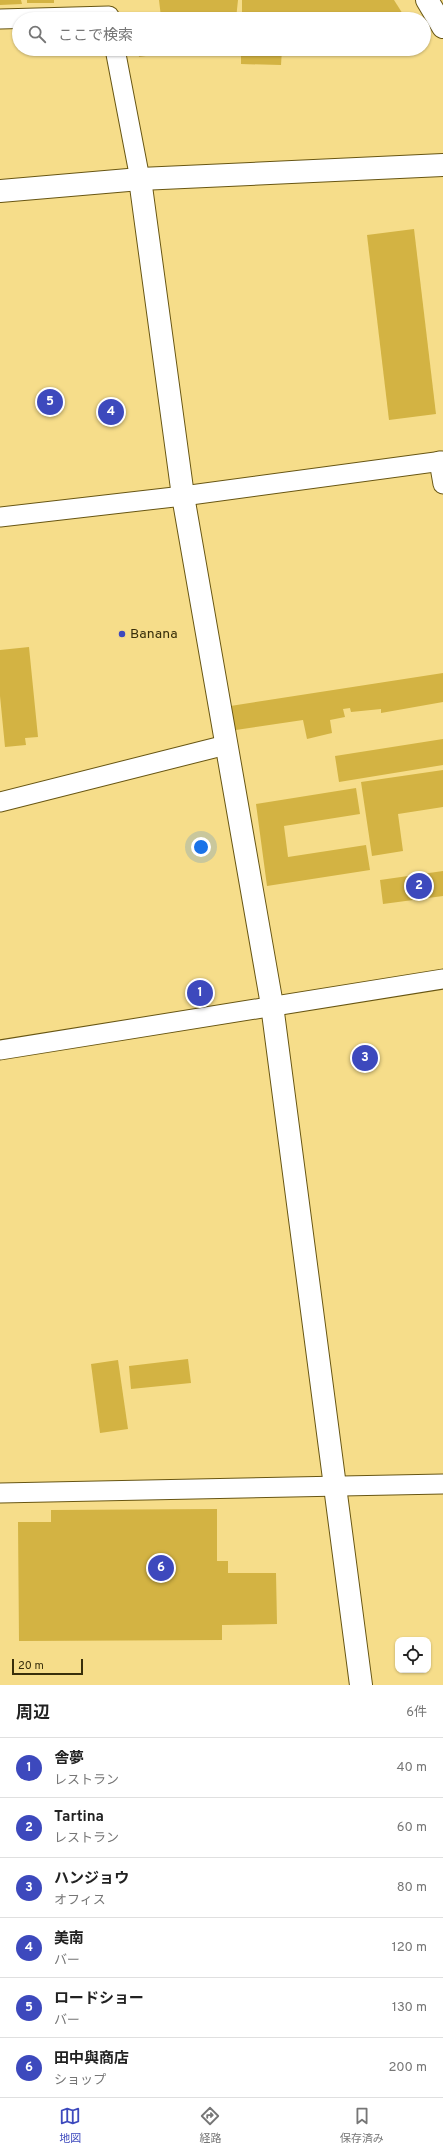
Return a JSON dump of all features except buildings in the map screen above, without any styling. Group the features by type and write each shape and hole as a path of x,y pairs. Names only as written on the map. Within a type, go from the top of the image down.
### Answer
{"street":[{"path":"427,0 443,27"},
{"path":"0,19 12,18"},
{"path":"116,56 140,179 183,496 272,1005 361,1685"},
{"path":"0,191 140,179 443,165"},
{"path":"0,517 183,496 441,461 443,484"},
{"path":"0,802 226,745"},
{"path":"0,1050 272,1005 443,979"},
{"path":"0,1493 443,1484"}],"place":[{"name":"ロードショー","path":"50,402"},
{"name":"美南","path":"111,412"},
{"name":"Banana","path":"122,634"},
{"name":"Tartina","path":"419,886"},
{"name":"舎夢","path":"200,993"},
{"name":"ハンジョウ","path":"365,1058"},
{"name":"田中與商店","path":"161,1568"}]}
